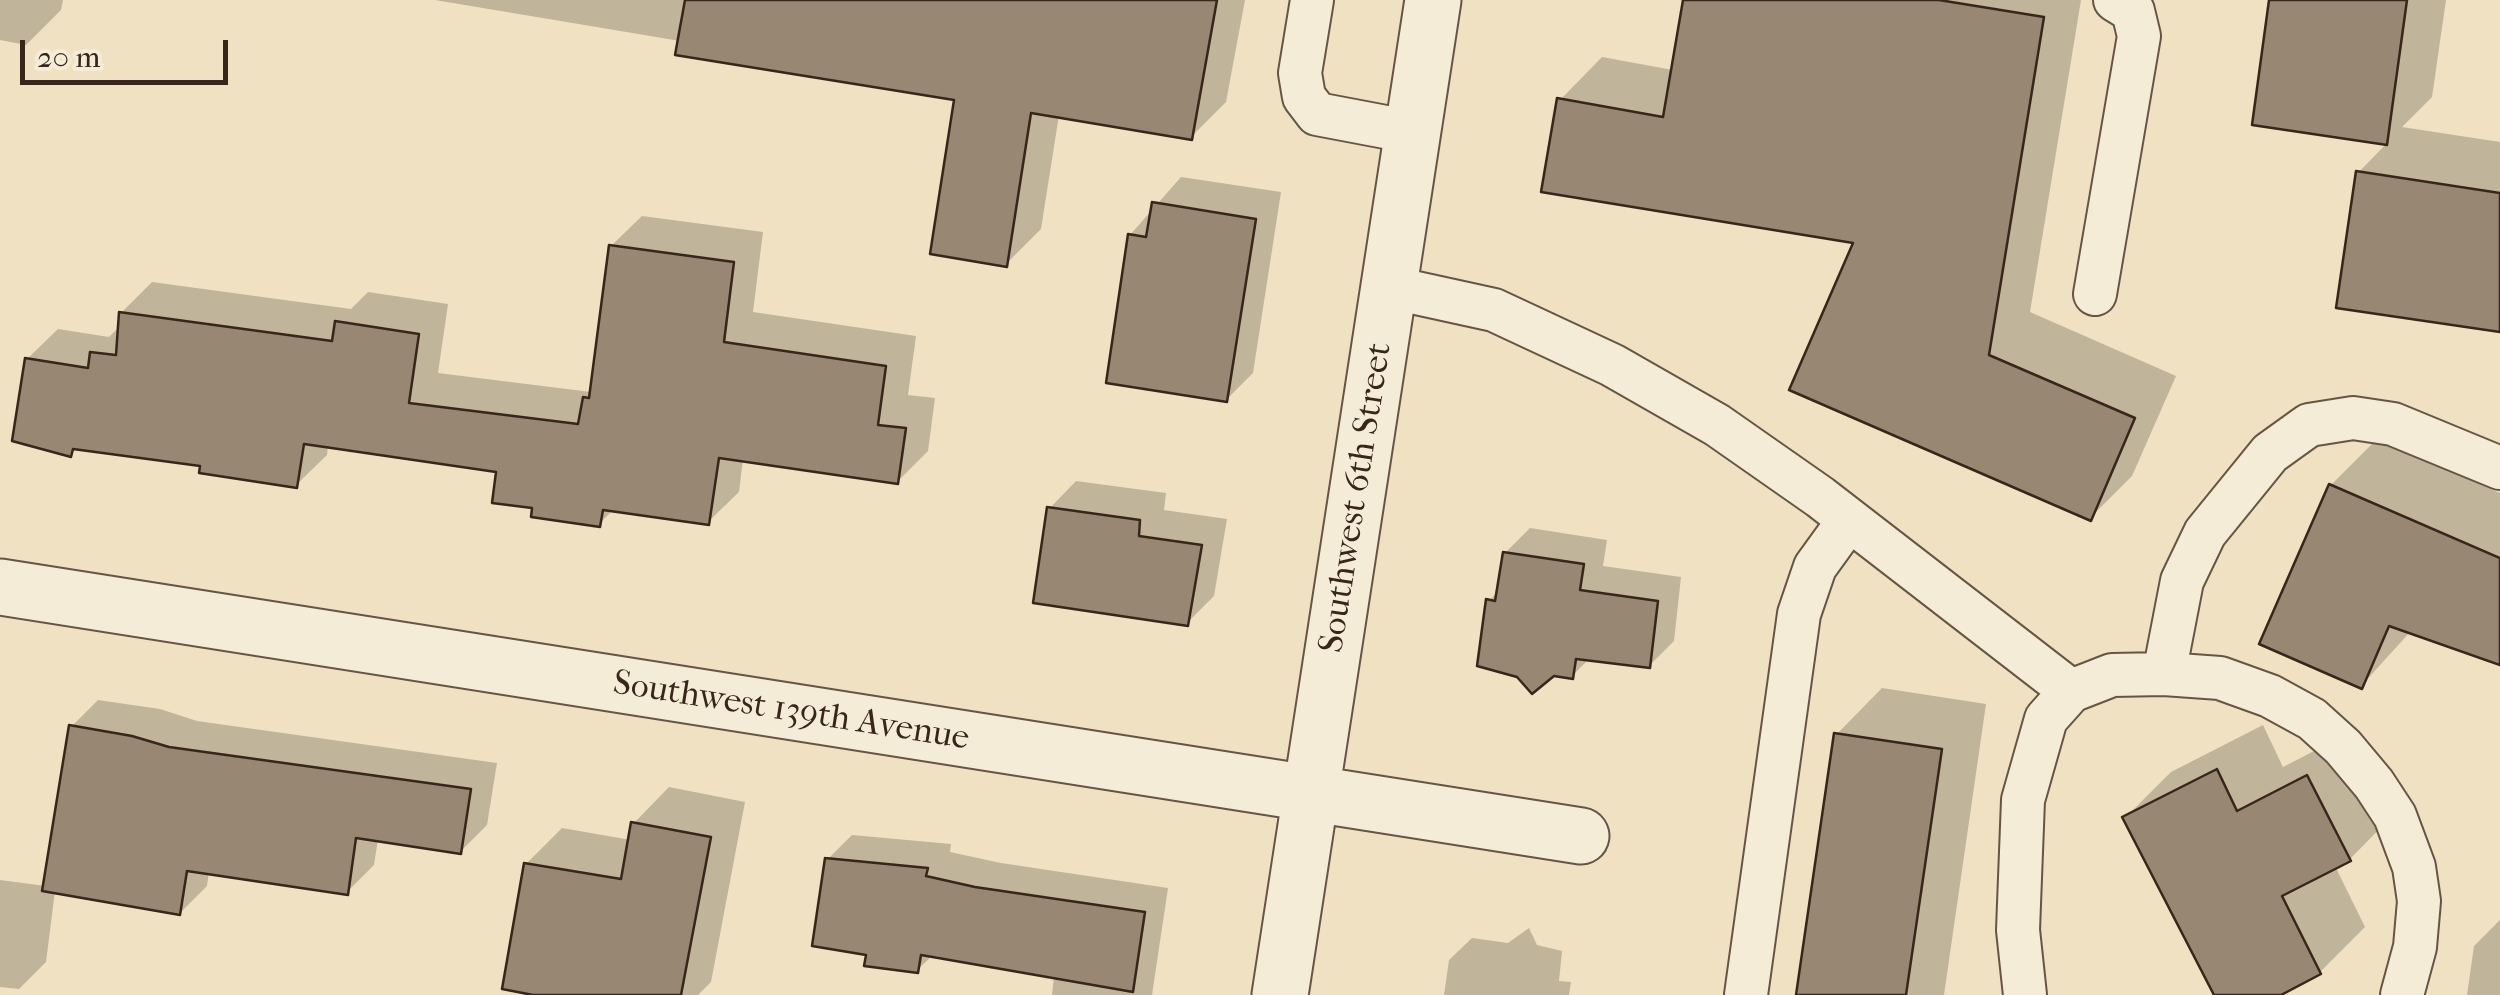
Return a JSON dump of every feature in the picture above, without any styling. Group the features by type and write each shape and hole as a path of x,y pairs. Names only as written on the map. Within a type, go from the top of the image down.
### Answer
{"street":[{"name":"Southwest 6th Street","path":"1280,995 1432,0"},
{"name":"Southwest 139th Avenue","path":"0,587 1581,836"}],"lane":[{"path":"1312,0 1300,72 1304,97 1317,114 1412,132"},
{"path":"2095,294 2139,36 2133,11 2115,0"},
{"path":"1389,287 1494,310 1612,365 1717,425 1849,520 2071,691"},
{"path":"2164,674 2182,581 2205,534 2270,453 2309,424 2353,418 2393,424 2500,468"},
{"path":"1746,995 1799,614 1815,566 1849,520"},
{"path":"2025,995 2018,930 2023,800 2046,720 2071,691 2112,676 2164,674 2220,678 2312,718 2344,747 2374,784 2394,816 2414,867 2418,901 2415,947 2402,995"}],"building":[{"path":"685,0 1217,0 1192,140 1031,113 1007,267 930,254 954,100 675,55"},
{"path":"1683,0 1939,0 2044,17 1989,355 2135,418 2091,521 1789,390 1853,243 1541,192 1557,98 1663,117"},
{"path":"2269,0 2407,0 2387,145 2252,125"},
{"path":"2356,171 2500,193 2500,332 2336,308"},
{"path":"1152,202 1256,219 1227,402 1106,383 1128,234 1146,237"},
{"path":"609,245 734,262 724,342 886,366 878,425 906,428 898,484 719,458 709,525 603,510 600,527 531,517 532,508 492,503 496,472 304,444 297,488 199,473 200,466 73,449 71,457 12,441 25,358 88,368 90,352 116,355 119,312 332,341 335,321 419,334 409,403 578,424 583,397 589,398"},
{"path":"2329,484 2500,558 2500,665 2389,626 2362,689 2259,644"},
{"path":"1047,507 1140,520 1139,536 1202,545 1188,626 1033,603"},
{"path":"1503,552 1584,564 1580,590 1658,601 1650,668 1576,659 1573,679 1554,676 1532,694 1517,677 1477,666 1486,599 1495,601"},
{"path":"69,725 169,747 471,789 461,854 356,838 348,895 187,871 180,915 42,891"},
{"path":"1834,733 1942,749 1906,995 1796,995"},
{"path":"2217,769 2237,811 2307,775 2351,861 2282,896 2321,974 2281,995 2214,995 2122,817"},
{"path":"631,822 711,837 681,995 533,995 502,989 524,863 621,879"},
{"path":"825,858 928,868 926,876 975,887 1145,912 1133,992 921,955 918,973 864,966 866,955 812,946"}]}
